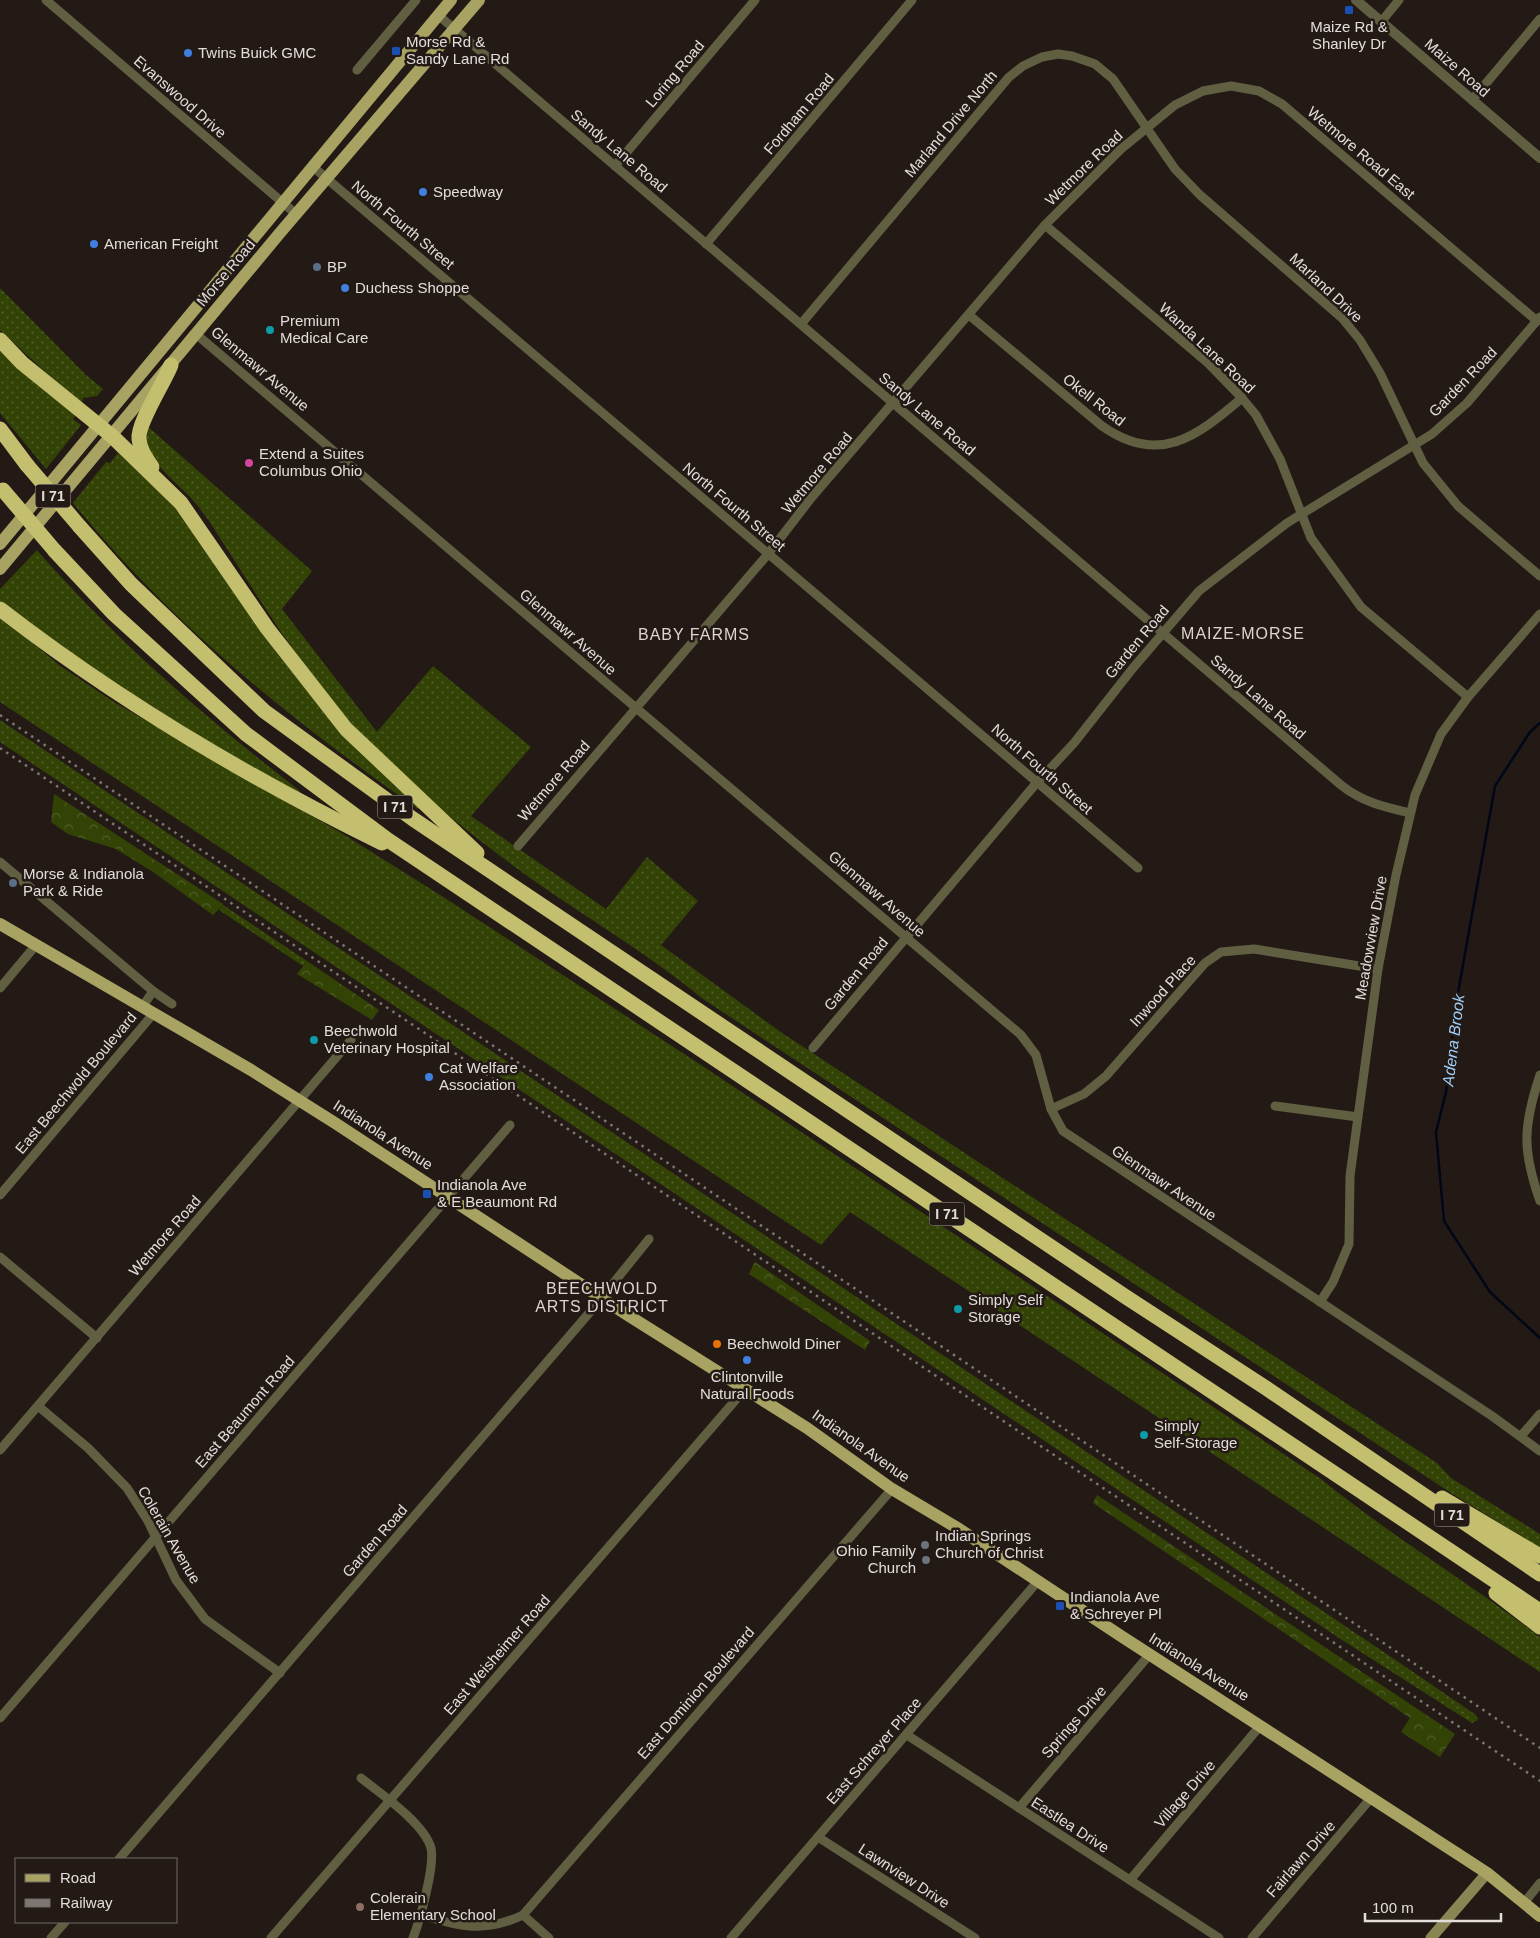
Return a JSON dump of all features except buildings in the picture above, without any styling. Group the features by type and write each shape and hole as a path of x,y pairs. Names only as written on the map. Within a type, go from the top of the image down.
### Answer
{"highway":[{"path":"0,340 22,363 112,436 181,503 267,628 346,729 460,838 529,898"},
{"path":"155,478 153,469 141,450 139,431 164,384 171,365"},
{"name":"I 71","path":"0,430 27,465 131,584 264,711 413,819 529,898 1540,1574"},
{"name":"I 71","path":"1,488 114,614 246,734 388,840 1540,1611"},
{"path":"0,609 56,652 154,717 317,812 428,866"},
{"path":"1365,1456 1540,1556"},
{"path":"1380,1504 1540,1627"}],"main road":[{"name":"Morse Road","path":"3,540 451,0"},
{"name":"Morse Road","path":"0,569 296,214 479,0"},
{"path":"196,334 193,330 194,325 230,266"},
{"name":"Indianola Avenue","path":"0,924 148,1009 299,1101 602,1298 807,1428 892,1489 959,1529 1487,1873 1540,1916"},
{"path":"1431,1938 1487,1873"}],"street":[{"name":"Evanswood Drive","path":"46,0 296,214"},
{"path":"357,70 416,0"},
{"name":"Loring Road","path":"615,166 755,0"},
{"name":"Fordham Road","path":"706,244 912,0"},
{"name":"Maize Road","path":"1356,0 1540,158"},
{"path":"1381,22 1399,0"},
{"name":"Sandy Lane Road","path":"438,14 1353,795 1375,805 1410,813"},
{"path":"1472,100 1540,19"},
{"name":"Marland Drive North","path":"800,324 1009,77 1023,66 1042,57 1058,54 1072,56 1095,64 1113,80 1147,128"},
{"name":"Wetmore Road East","path":"1147,128 1175,105 1203,91 1231,86 1259,91 1293,112 1538,319"},
{"name":"Wetmore Road","path":"518,846 768,554 812,496 894,403 1045,225 1121,149 1147,128"},
{"name":"Marland Drive","path":"1147,128 1175,170 1200,195 1342,318 1360,340 1380,373 1423,463 1458,506 1540,576"},
{"name":"North Fourth Street","path":"312,166 1138,868"},
{"name":"Wanda Lane Road","path":"1045,225 1208,363 1242,398 1256,414 1280,459 1311,538 1361,606 1468,698"},
{"name":"Okell Road","path":"969,315 1102,426 1116,436 1134,444 1152,446 1175,443 1191,437 1242,398"},
{"name":"Garden Road","path":"813,1048 906,937 1074,743 1163,633 1200,591 1302,514 1432,434 1467,403 1538,319"},
{"name":"Glenmawr Avenue","path":"196,334 1021,1035 1036,1055 1051,1109 1063,1131 1521,1436 1540,1451"},
{"name":"Meadowview Drive","path":"1320,1302 1333,1282 1349,1244 1350,1176 1378,969 1410,813 1441,734 1468,698 1540,614"},
{"path":"0,862 153,991 172,1004"},
{"path":"0,988 36,946"},
{"name":"Inwood Place","path":"1051,1109 1084,1094 1106,1076 1204,964 1221,952 1254,949 1378,969"},
{"name":"East Beechwold Boulevard","path":"0,1195 148,1009 153,991"},
{"name":"Wetmore Road","path":"0,1450 351,1040"},
{"path":"1540,1075 1526,1125 1526,1146 1531,1175 1540,1201"},
{"path":"1276,1106 1358,1118"},
{"name":"East Beaumont Road","path":"0,1718 510,1125"},
{"name":"Garden Road","path":"120,1858 602,1298 649,1238"},
{"path":"0,1257 97,1338"},
{"name":"East Weisheimer Road","path":"271,1938 745,1389"},
{"name":"Colerain Avenue","path":"38,1406 88,1448 127,1488 156,1536 176,1580 205,1620 280,1673"},
{"path":"1521,1436 1540,1414"},
{"name":"East Dominion Boulevard","path":"523,1915 892,1489"},
{"name":"East Schreyer Place","path":"731,1938 1038,1581"},
{"name":"Springs Drive","path":"1018,1808 1150,1654"},
{"name":"Village Drive","path":"1130,1880 1260,1726"},
{"name":"Eastlea Drive","path":"907,1735 1219,1938"},
{"path":"361,1778 410,1820 430,1847 431,1861 422,1915 413,1938"},
{"name":"Fairlawn Drive","path":"1252,1938 1371,1798"},
{"name":"Lawnview Drive","path":"818,1837 975,1938"},
{"path":"1524,1903 1540,1883"},
{"path":"422,1915 460,1926 503,1924 523,1915 549,1938"},
{"path":"52,1938 64,1923"}],"green space":[{"path":"0,288 85,374 103,389 97,396 83,398 82,402 68,393 0,330"},
{"path":"0,349 76,415 73,419 81,425 46,469 0,413"},
{"path":"146,425 312,571 282,609 377,732 433,666 531,747 471,816 606,909 647,857 698,901 661,945 782,1033 1437,1463 1451,1478 1540,1534 1540,1548 1448,1491 703,999 657,963 496,853 453,819 397,771 369,743 317,682 272,618 207,518 194,501 165,473 152,456 148,447"},
{"path":"118,453 176,508 279,656 329,718 394,785 419,807 418,809 324,741 192,630 150,589 73,503 106,462 110,463"},
{"path":"37,550 98,615 162,677 300,791 297,794 206,740 59,648 0,601 0,589"},
{"path":"0,615 59,665 114,702 338,831 437,893 698,1063 1321,1479 1375,1520 1540,1637 1540,1672 850,1212 821,1245 0,702"},
{"path":"0,720 1397,1661 1476,1715 1478,1720 1472,1723 1339,1638 0,742"},
{"path":"54,794 223,905 213,915 153,872 116,849 68,834 51,822"},
{"path":"223,905 307,961 303,966 219,910"},
{"path":"307,961 379,1010 372,1020 297,974"},
{"path":"755,1262 870,1341 865,1350 749,1274"},
{"path":"1097,1495 1455,1734 1440,1757 1401,1732 1410,1718 1093,1503"}],"waterway":[{"name":"Adena Brook","path":"1540,723 1530,732 1495,786 1456,1004 1446,1092 1436,1132 1444,1221 1490,1292 1540,1338"}],"railway":[{"path":"0,715 1540,1748"},
{"path":"0,748 1540,1781"}],"place":[{"name":"Maize Rd & Shanley Dr","path":"1349,10"},
{"name":"Morse Rd & Sandy Lane Rd","path":"396,51"},
{"name":"Twins Buick GMC","path":"188,53"},
{"name":"Speedway","path":"423,192"},
{"name":"American Freight","path":"94,244"},
{"name":"BP","path":"317,267"},
{"name":"Duchess Shoppe","path":"345,288"},
{"name":"Premium Medical Care","path":"270,330"},
{"name":"Extend a Suites Columbus Ohio","path":"249,463"},
{"name":"Morse & Indianola Park & Ride","path":"13,883"},
{"name":"Beechwold Veterinary Hospital","path":"314,1040"},
{"name":"Cat Welfare Association","path":"429,1077"},
{"name":"Indianola Ave & E Beaumont Rd","path":"427,1194"},
{"name":"Simply Self Storage","path":"958,1309"},
{"name":"Beechwold Diner","path":"717,1344"},
{"name":"Clintonville Natural Foods","path":"747,1360"},
{"name":"Simply Self-Storage","path":"1144,1435"},
{"name":"Indian Springs Church of Christ","path":"925,1545"},
{"name":"Ohio Family Church","path":"926,1560"},
{"name":"Indianola Ave & Schreyer Pl","path":"1060,1606"},
{"name":"Colerain Elementary School","path":"360,1907"}],"district":[{"name":"MAIZE-MORSE","path":"1243,633"},
{"name":"BABY FARMS","path":"694,634"},
{"name":"BEECHWOLD ARTS DISTRICT","path":"602,1297"}]}
